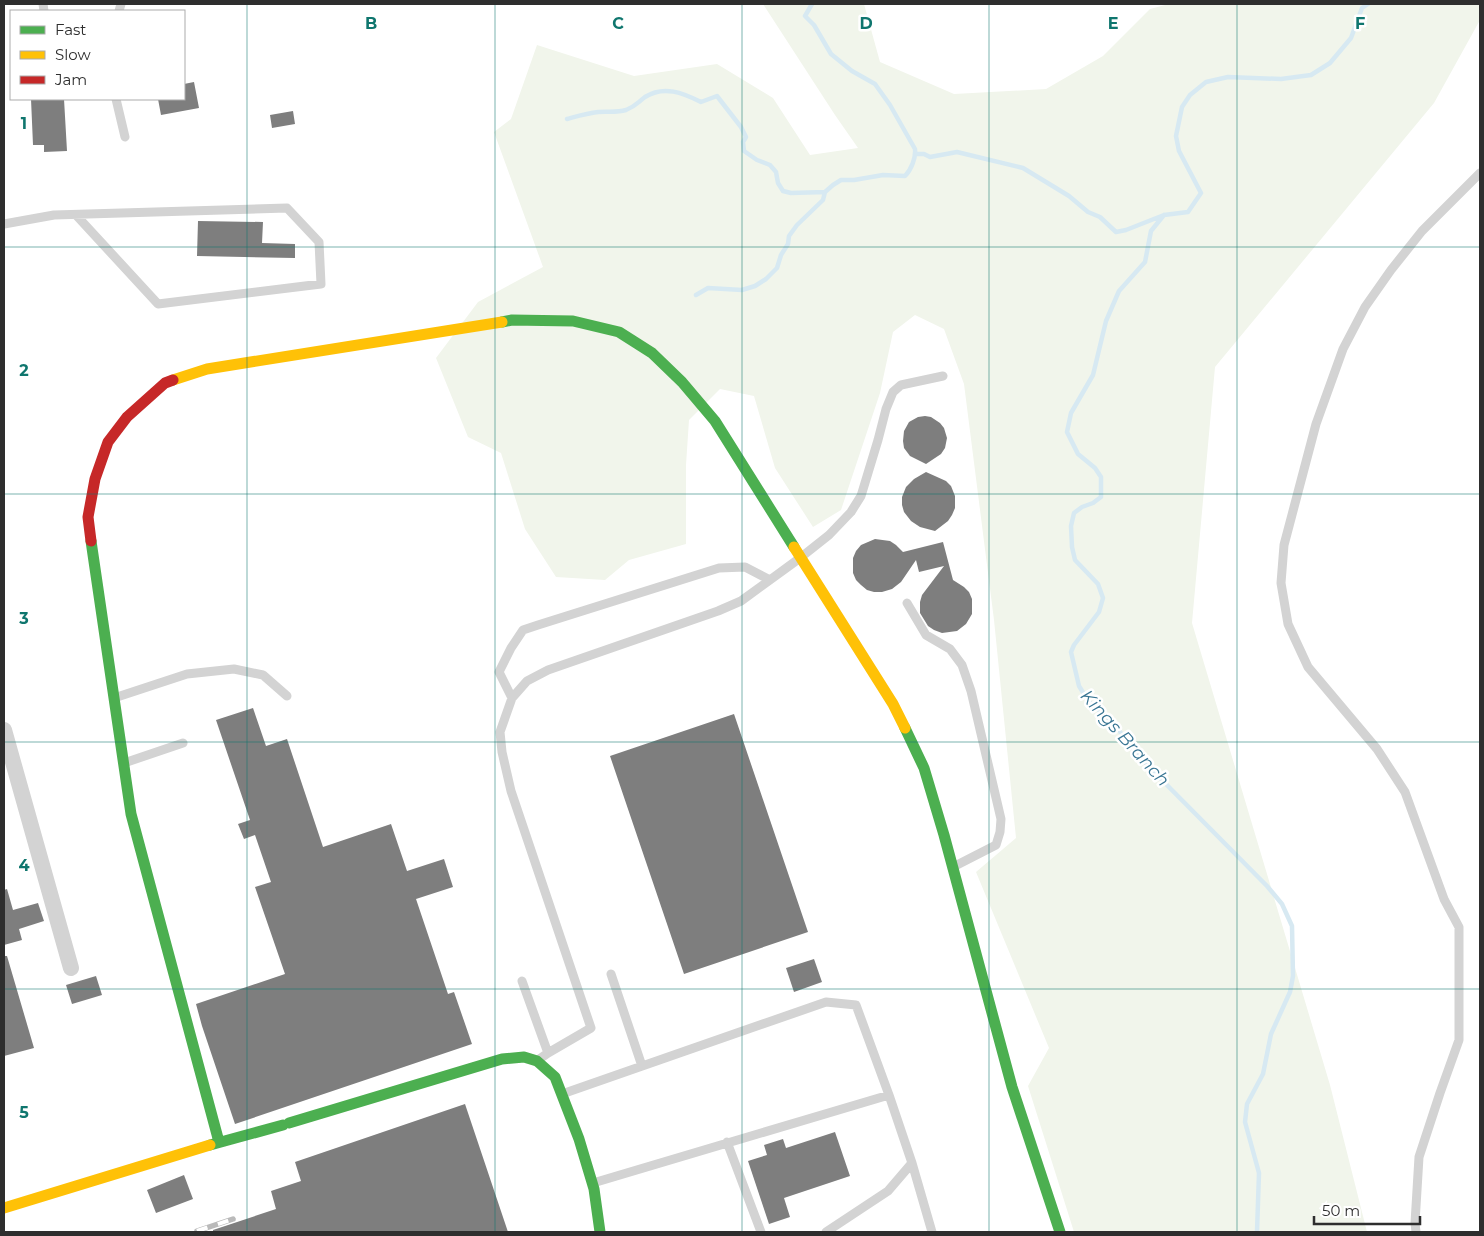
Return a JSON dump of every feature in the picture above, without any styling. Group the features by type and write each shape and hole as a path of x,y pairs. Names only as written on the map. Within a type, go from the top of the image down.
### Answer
{"street":[{"path":"219,1142 131,814 88,517 95,479 108,442 127,417 166,383 207,369 512,320 573,321 619,332 652,353 682,382 715,421 893,704 924,768 953,867 1012,1087 1060,1232"},
{"path":"4,730 71,968"},
{"path":"4,1208 219,1142 502,1060 524,1057 538,1060 555,1077 579,1139 592,1183 600,1232"}],"lane":[{"path":"116,100 126,137"},
{"path":"1416,1232 1419,1157 1459,1040 1459,927 1444,899 1405,792 1377,749 1308,667 1288,624 1281,583 1284,545 1316,424 1344,349 1366,308 1390,270 1422,231 1480,173"},
{"path":"4,224 54,215 287,208 319,242 321,284 158,304 76,215"},
{"path":"538,1060 591,1028 510,784 502,752 500,732 512,698 527,681 548,670 718,611 741,601 800,558 829,534 851,512 861,496 886,409 893,392 901,385 943,376"},
{"path":"512,698 499,672 523,630 719,568 745,567 770,580"},
{"path":"907,603 926,635 950,649 962,665 971,691 1002,819 996,845 953,867"},
{"path":"114,698 187,674 234,669 263,675 287,696"},
{"path":"124,763 183,743"},
{"path":"611,974 642,1066"},
{"path":"522,981 548,1053"},
{"path":"562,1094 826,1002 856,1005 912,1163 932,1232"},
{"path":"592,1183 889,1095"},
{"path":"727,1142 761,1232"},
{"path":"832,1230 888,1192 912,1163"}],"shaded area":[{"path":"763,4 864,4 880,62 954,94 1046,89 1103,56 1150,9 1169,4 1480,4 1480,20 1434,103 1215,367 1192,623 1330,1085 1367,1232 1074,1232 1028,1086 1049,1048 976,872 1016,838 994,620 964,384 944,329 915,315 893,332 880,393 841,510 813,527 775,468 754,396 720,389 689,420 686,465 686,544 629,560 605,580 556,577 525,529 501,453 468,437 436,358 478,302 543,267 494,132 511,119 537,45 634,76 717,64 773,98 810,155 858,148"}],"building":[{"path":"194,82 199,108 161,115 158,100 185,100 185,84"},
{"path":"31,100 64,100 67,151 44,152 44,145 33,145"},
{"path":"293,111 295,124 272,128 270,115"},
{"path":"198,221 263,222 262,243 295,244 295,258 197,256"},
{"path":"918,417 931,417 940,423 944,428 947,438 945,448 941,454 926,464 910,456 904,448 903,441 904,431 909,422"},
{"path":"926,472 946,481 951,486 955,496 955,508 952,515 948,521 935,531 920,527 911,521 904,512 902,505 902,497 906,487 914,479"},
{"path":"875,539 890,541 903,552 943,542 953,580 969,592 972,599 972,614 966,624 957,631 942,633 928,626 920,613 922,595 944,566 919,572 916,560 901,582 892,589 874,592 867,590 861,585 853,573 853,558 861,545"},
{"path":"253,708 266,746 287,739 323,847 391,824 407,871 444,859 453,887 416,899 448,994 454,992 472,1044 235,1124 196,1004 285,974 255,887 271,882 255,835 244,839 238,824 250,820 216,720"},
{"path":"734,714 808,932 684,974 610,756"},
{"path":"7,889 13,910 38,903 44,921 19,929 22,940 4,945 4,890"},
{"path":"4,956 7,956 34,1048 4,1056"},
{"path":"814,959 822,982 794,992 786,968"},
{"path":"96,976 102,995 72,1004 66,985"},
{"path":"465,1104 508,1232 213,1232 213,1230 276,1209 271,1191 301,1181 295,1162"},
{"path":"835,1132 850,1176 784,1198 790,1217 769,1224 748,1161 767,1155 764,1145 783,1139 786,1148"},
{"path":"184,1175 193,1199 156,1213 147,1190"}],"waterway":[{"path":"696,295 708,288 742,290 755,286 766,279 777,268 781,255 788,244 789,236 797,225 823,200 825,192 841,180 854,180 883,175 905,176 913,164 915,149 890,105 875,84 852,71 831,54 814,25 805,16 812,4"},
{"name":"Kings Branch","path":"916,154 924,154 930,157 957,152 1023,168 1069,196 1088,212 1100,217 1116,232 1164,215 1188,212 1201,193 1179,151 1176,136 1182,107 1190,95 1206,82 1228,77 1281,79 1311,75 1330,63 1351,38 1362,8 1368,4"},
{"path":"567,119 594,112 626,110 645,97 659,91 680,93 701,102 717,96 741,127 746,137 743,142 744,151 757,160 770,165 776,172 778,183 783,191 791,193 825,192"},
{"name":"Kings Branch","path":"1164,215 1151,231 1145,262 1119,291 1106,321 1093,375 1071,413 1067,432 1078,454 1095,468 1101,477 1101,497 1074,513 1071,526 1072,547 1075,560 1098,584 1103,598 1099,612 1074,645 1071,652 1079,686 1089,702 1112,721 1135,752 1267,886 1282,904 1292,926 1293,976 1290,992 1271,1034 1263,1074 1247,1104 1245,1122 1259,1173 1257,1232"}],"railway":[{"path":"197,1231 233,1219"}],"traffic: fast":[{"path":"502,322 512,320 573,321 619,332 652,353 682,382 715,421 794,547"},
{"path":"91,541 131,814 219,1142"},
{"path":"905,728 924,768 1012,1087 1060,1232"},
{"path":"289,1123 502,1059 524,1057 537,1061 555,1077 579,1139 594,1189 600,1232"},
{"path":"210,1145 283,1125"}],"traffic: slow":[{"path":"173,380 207,369 502,322"},
{"path":"794,547 893,704 905,728"},
{"path":"4,1208 210,1145"}],"traffic: jam":[{"path":"91,541 88,517 95,479 108,442 127,417 165,383 173,380"}]}
